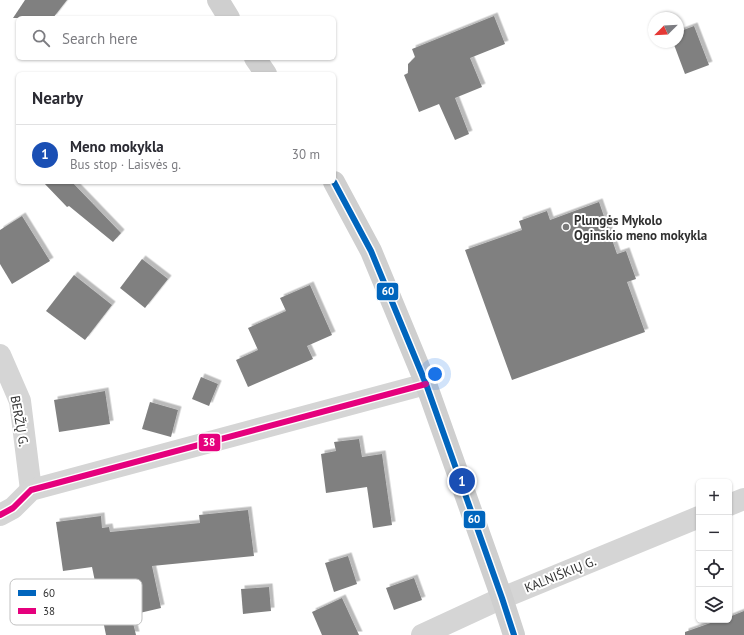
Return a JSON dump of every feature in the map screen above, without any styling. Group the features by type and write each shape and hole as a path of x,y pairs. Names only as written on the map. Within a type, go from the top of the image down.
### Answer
{"street":[{"path":"218,0 228,16"},
{"path":"256,60 265,72"},
{"path":"335,184 371,252 426,384 514,635"},
{"name":"BERŽŲ G.","path":"0,355 20,401 31,490"},
{"path":"0,516 13,508 31,490 426,384"},
{"path":"732,504 744,499"},
{"name":"KALNIŠKIŲ G.","path":"422,635 502,598 696,518"}],"building":[{"path":"25,0 67,0 55,16 16,16 16,18 13,18"},
{"path":"494,16 505,44 470,58 482,87 455,98 469,134 455,140 439,104 419,112 404,75 408,73 408,64 415,57 412,49"},
{"path":"694,26 709,65 685,74 675,48 684,48 684,30"},
{"path":"45,184 74,184 121,233 113,242 69,206 67,207"},
{"path":"599,202 617,254 626,251 636,279 627,282 645,332 512,380 465,250 522,230 519,221 547,211 550,220"},
{"path":"22,216 50,261 12,284 0,264 0,230"},
{"path":"142,259 168,279 145,308 120,288"},
{"path":"74,275 112,305 85,340 46,311"},
{"path":"310,285 332,335 307,346 313,359 248,387 236,360 258,350 248,328 286,311 280,298"},
{"path":"201,377 218,384 209,406 192,399"},
{"path":"105,391 110,424 59,432 54,400"},
{"path":"150,402 178,410 171,437 142,429"},
{"path":"359,439 362,457 382,454 392,525 373,528 367,487 326,493 321,454 336,451 334,442"},
{"path":"248,510 254,556 152,566 161,608 142,612 142,579 94,579 92,567 63,571 56,522 101,516 102,528 109,527 110,532 200,523 199,515"},
{"path":"348,556 357,584 334,592 325,563"},
{"path":"414,578 422,600 394,610 386,588"},
{"path":"269,587 271,611 243,614 241,589"},
{"path":"342,598 359,635 322,635 312,612"},
{"path":"744,611 744,635 685,635 685,632 710,623 732,623 732,616"},
{"path":"104,625 134,625 136,635 106,635"}],"transit line":[{"name":"60","path":"335,184 371,251 426,384 514,635"},
{"name":"38","path":"0,515 13,508 31,490 426,384"}],"place":[{"name":"Plungės Mykolo Oginskio meno mokykla","path":"566,227"},
{"name":"Meno mokykla","path":"462,481"}]}
